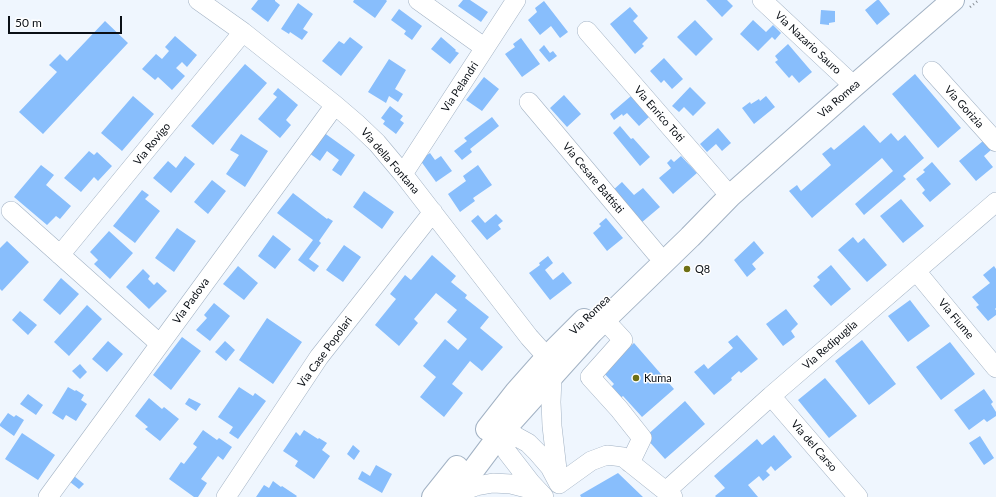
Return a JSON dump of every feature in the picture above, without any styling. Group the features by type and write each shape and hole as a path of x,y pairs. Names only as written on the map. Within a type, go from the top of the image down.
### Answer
{"main road":[{"name":"Via Romea","path":"454,495 502,433 522,410 538,380 560,354 571,345 582,342 728,198 953,0"},
{"name":"Via Romea","path":"433,497 531,375 550,367 583,321 656,253 681,232 728,198"},
{"name":"Via Romea","path":"502,433 502,424 519,399 531,375"},
{"name":"Via Romea","path":"475,444 488,437 502,433"}],"street":[{"name":"Via della Fontana","path":"198,0 244,32 335,105 377,143 433,212 529,337 550,367"},
{"path":"418,0 485,48"},
{"name":"Via Pelandri","path":"403,174 516,0"},
{"name":"Via Nazario Sauro","path":"762,0 854,86"},
{"name":"Via Enrico Toti","path":"587,31 728,198"},
{"name":"Via Rovigo","path":"60,255 244,32"},
{"name":"Via Gorizia","path":"932,71 996,142"},
{"name":"Via Cesare Battisti","path":"529,102 656,253"},
{"name":"Via Padova","path":"48,497 335,105"},
{"name":"Via Redipuglia","path":"670,494 771,396 996,202"},
{"path":"11,211 160,344"},
{"name":"Via Case Popolari","path":"226,497 319,357 433,212"},
{"name":"Via Fiume","path":"916,271 996,368"},
{"path":"606,319 623,340 590,376 642,438 630,463"},
{"path":"550,367 555,460 560,491"},
{"name":"Via del Carso","path":"771,396 858,497"},
{"path":"544,497 507,452 502,433 517,437 537,452 550,467 560,491"},
{"path":"560,491 591,461 607,455 623,457 670,494"},
{"path":"454,495 476,486 493,483 511,484 530,489 544,497"}],"building":[{"path":"258,0 275,0 280,5 268,22 251,9"},
{"path":"354,0 387,1 375,18 353,2"},
{"path":"463,0 470,0 488,12 481,22 458,6"},
{"path":"706,0 727,0 733,6 722,17"},
{"path":"879,0 890,14 877,25 865,10"},
{"path":"544,1 568,32 560,38 551,26 540,35 528,20 537,12 535,8"},
{"path":"298,3 313,14 303,29 308,32 302,40 290,32 289,34 281,29"},
{"path":"630,7 638,16 633,21 648,38 642,44 644,46 635,54 610,24"},
{"path":"399,9 422,26 412,40 404,34 406,31 391,20"},
{"path":"821,10 835,11 835,22 829,23 829,25 820,24"},
{"path":"695,20 713,39 696,56 677,37"},
{"path":"753,20 766,32 773,25 781,33 775,40 772,37 758,51 740,34"},
{"path":"105,21 128,43 43,134 19,112 57,72 49,65 60,54 67,61"},
{"path":"175,36 197,55 187,67 182,62 176,68 185,76 172,90 158,77 155,80 142,69 156,54 162,59 169,51 165,47"},
{"path":"350,37 363,47 341,76 322,61 339,41 344,44"},
{"path":"441,37 459,53 450,64 431,49"},
{"path":"521,38 540,64 522,77 505,54 515,47 513,44"},
{"path":"788,44 812,72 799,83 792,75 789,78 775,62 778,60 775,56"},
{"path":"544,45 550,53 553,51 557,56 549,62 539,50"},
{"path":"664,58 683,79 672,89 664,80 661,83 650,71"},
{"path":"389,59 406,70 395,89 403,94 398,102 389,96 386,103 368,92"},
{"path":"245,64 267,83 213,145 191,126"},
{"path":"915,74 961,128 938,148 892,94"},
{"path":"484,77 499,89 482,111 466,100"},
{"path":"690,87 706,103 693,116 684,107 679,112 672,106"},
{"path":"278,88 298,105 286,120 291,125 280,138 258,119 277,97 273,94"},
{"path":"564,95 581,114 567,127 550,108"},
{"path":"133,96 154,114 122,151 101,133"},
{"path":"631,96 649,117 639,126 627,113 623,116 622,114 614,120 610,114"},
{"path":"766,96 775,107 754,124 742,108 750,102 751,104 759,99 760,101"},
{"path":"390,106 403,116 400,120 404,123 396,134 383,124 385,121 381,118"},
{"path":"492,117 499,126 470,149 472,152 462,160 454,151 467,141 464,138"},
{"path":"864,125 880,143 891,133 898,141 905,135 924,158 903,176 906,179 864,215 855,204 893,171 882,158 812,218 789,191 797,185 801,191 831,165 822,154 831,147 834,150"},
{"path":"620,126 650,157 640,166 613,133"},
{"path":"718,128 731,143 722,151 716,144 707,152 700,144"},
{"path":"323,132 355,155 341,176 332,170 339,160 327,151 320,161 309,153"},
{"path":"241,134 268,151 245,187 226,174 239,155 230,150"},
{"path":"983,141 991,150 984,156 993,167 976,181 959,161"},
{"path":"89,151 94,155 97,152 112,166 98,181 94,177 81,192 64,178"},
{"path":"430,153 435,160 441,156 452,171 436,182 420,160"},
{"path":"185,156 195,164 171,193 153,178 168,161 176,168"},
{"path":"681,156 697,173 673,194 659,178 671,168 667,163 671,159 674,162"},
{"path":"932,162 951,184 930,202 922,193 925,190 916,179 925,172 923,170"},
{"path":"41,165 54,175 46,185 71,206 60,219 56,216 47,225 14,197"},
{"path":"478,165 492,185 473,198 475,201 460,212 448,194 466,181 463,176"},
{"path":"212,180 226,191 208,214 194,202"},
{"path":"622,182 634,195 643,188 660,207 641,223 612,191"},
{"path":"142,190 149,195 145,199 160,211 135,243 113,226"},
{"path":"364,191 394,212 382,229 353,207"},
{"path":"293,193 327,219 328,218 333,221 319,241 321,243 309,259 319,266 314,272 298,260 313,240 277,213"},
{"path":"901,199 924,226 903,243 880,216"},
{"path":"496,214 503,221 498,225 501,229 487,240 471,221 478,215 485,223"},
{"path":"606,218 623,238 607,251 593,233 601,226 599,224"},
{"path":"177,228 196,241 174,272 155,258"},
{"path":"109,231 133,253 110,279 94,264 98,260 90,252"},
{"path":"273,235 291,249 275,269 258,256"},
{"path":"853,237 858,243 864,238 887,265 867,282 838,250"},
{"path":"7,241 29,262 2,291 0,289 0,248"},
{"path":"754,241 764,253 752,264 756,269 747,277 734,260"},
{"path":"344,245 361,257 343,282 326,270"},
{"path":"432,255 456,276 451,282 467,295 465,298 489,317 480,328 503,347 482,371 470,361 452,384 463,393 444,417 420,397 436,377 423,366 445,339 458,350 467,339 447,322 457,310 436,293 414,319 418,323 399,346 375,325 396,299 390,294 405,275 411,280"},
{"path":"548,256 553,263 545,270 553,280 563,272 572,283 550,300 529,273 540,265 539,263"},
{"path":"831,265 851,289 831,306 813,286 820,280 817,277"},
{"path":"238,266 258,283 244,300 223,284"},
{"path":"994,266 996,269 996,315 988,321 976,307 979,305 972,297 990,283 983,275"},
{"path":"143,269 150,276 148,279 154,285 157,282 167,291 149,309 126,287"},
{"path":"61,278 79,294 60,315 43,300"},
{"path":"910,300 930,326 908,342 888,316"},
{"path":"214,303 230,316 210,341 196,330 207,318 204,315"},
{"path":"87,305 102,319 69,356 54,342"},
{"path":"786,309 798,324 791,331 795,337 783,346 766,324"},
{"path":"20,311 37,325 28,335 12,320"},
{"path":"267,318 302,342 273,384 239,360"},
{"path":"737,335 758,359 741,373 739,371 731,378 732,380 714,395 694,372 704,364 708,369 733,348 728,342"},
{"path":"182,337 201,351 171,390 153,375"},
{"path":"862,340 896,384 869,405 835,361"},
{"path":"108,341 123,354 107,372 92,359"},
{"path":"225,341 235,350 226,361 215,352"},
{"path":"950,342 975,374 941,400 916,367"},
{"name":"Kuma","path":"634,343 674,389 642,417 623,396 619,399 609,389 614,384 602,371"},
{"path":"80,364 87,372 80,379 72,371"},
{"path":"825,378 857,416 829,438 798,400"},
{"path":"68,387 84,395 81,400 87,404 76,421 66,415 63,420 52,413"},
{"path":"239,387 253,396 255,393 266,401 238,439 229,433 233,427 218,417"},
{"path":"984,389 993,402 991,404 996,412 996,416 987,422 984,419 969,430 954,410"},
{"path":"28,394 43,405 36,415 20,404"},
{"path":"149,398 162,409 164,407 179,419 160,441 145,429 148,427 135,416"},
{"path":"189,398 201,404 196,411 185,404"},
{"path":"685,401 705,424 665,459 645,437"},
{"path":"8,413 14,417 16,415 24,420 14,436 0,426"},
{"path":"203,430 217,440 219,438 232,447 223,460 218,456 201,479 207,483 198,497 194,497 169,479 181,462 184,464 197,447 193,444"},
{"path":"304,430 327,443 322,450 330,456 314,479 295,466 298,461 283,451 296,432 300,436"},
{"path":"22,433 55,455 38,480 5,459"},
{"path":"774,435 792,457 775,471 771,466 766,471 770,475 763,481 759,476 748,485 758,497 716,497 715,496 725,488 714,476 757,439 762,445"},
{"path":"980,436 994,458 984,465 969,443"},
{"path":"353,445 360,451 354,460 347,454"},
{"path":"376,465 392,474 382,493 358,479 362,471 370,476"},
{"path":"618,473 643,497 581,497 580,495"},
{"path":"74,476 84,484 79,489 70,482"},
{"path":"273,481 297,496 256,497 264,485 269,488"}],"place":[{"name":"Q8","path":"687,269"},
{"name":"Kuma","path":"636,378"}]}
